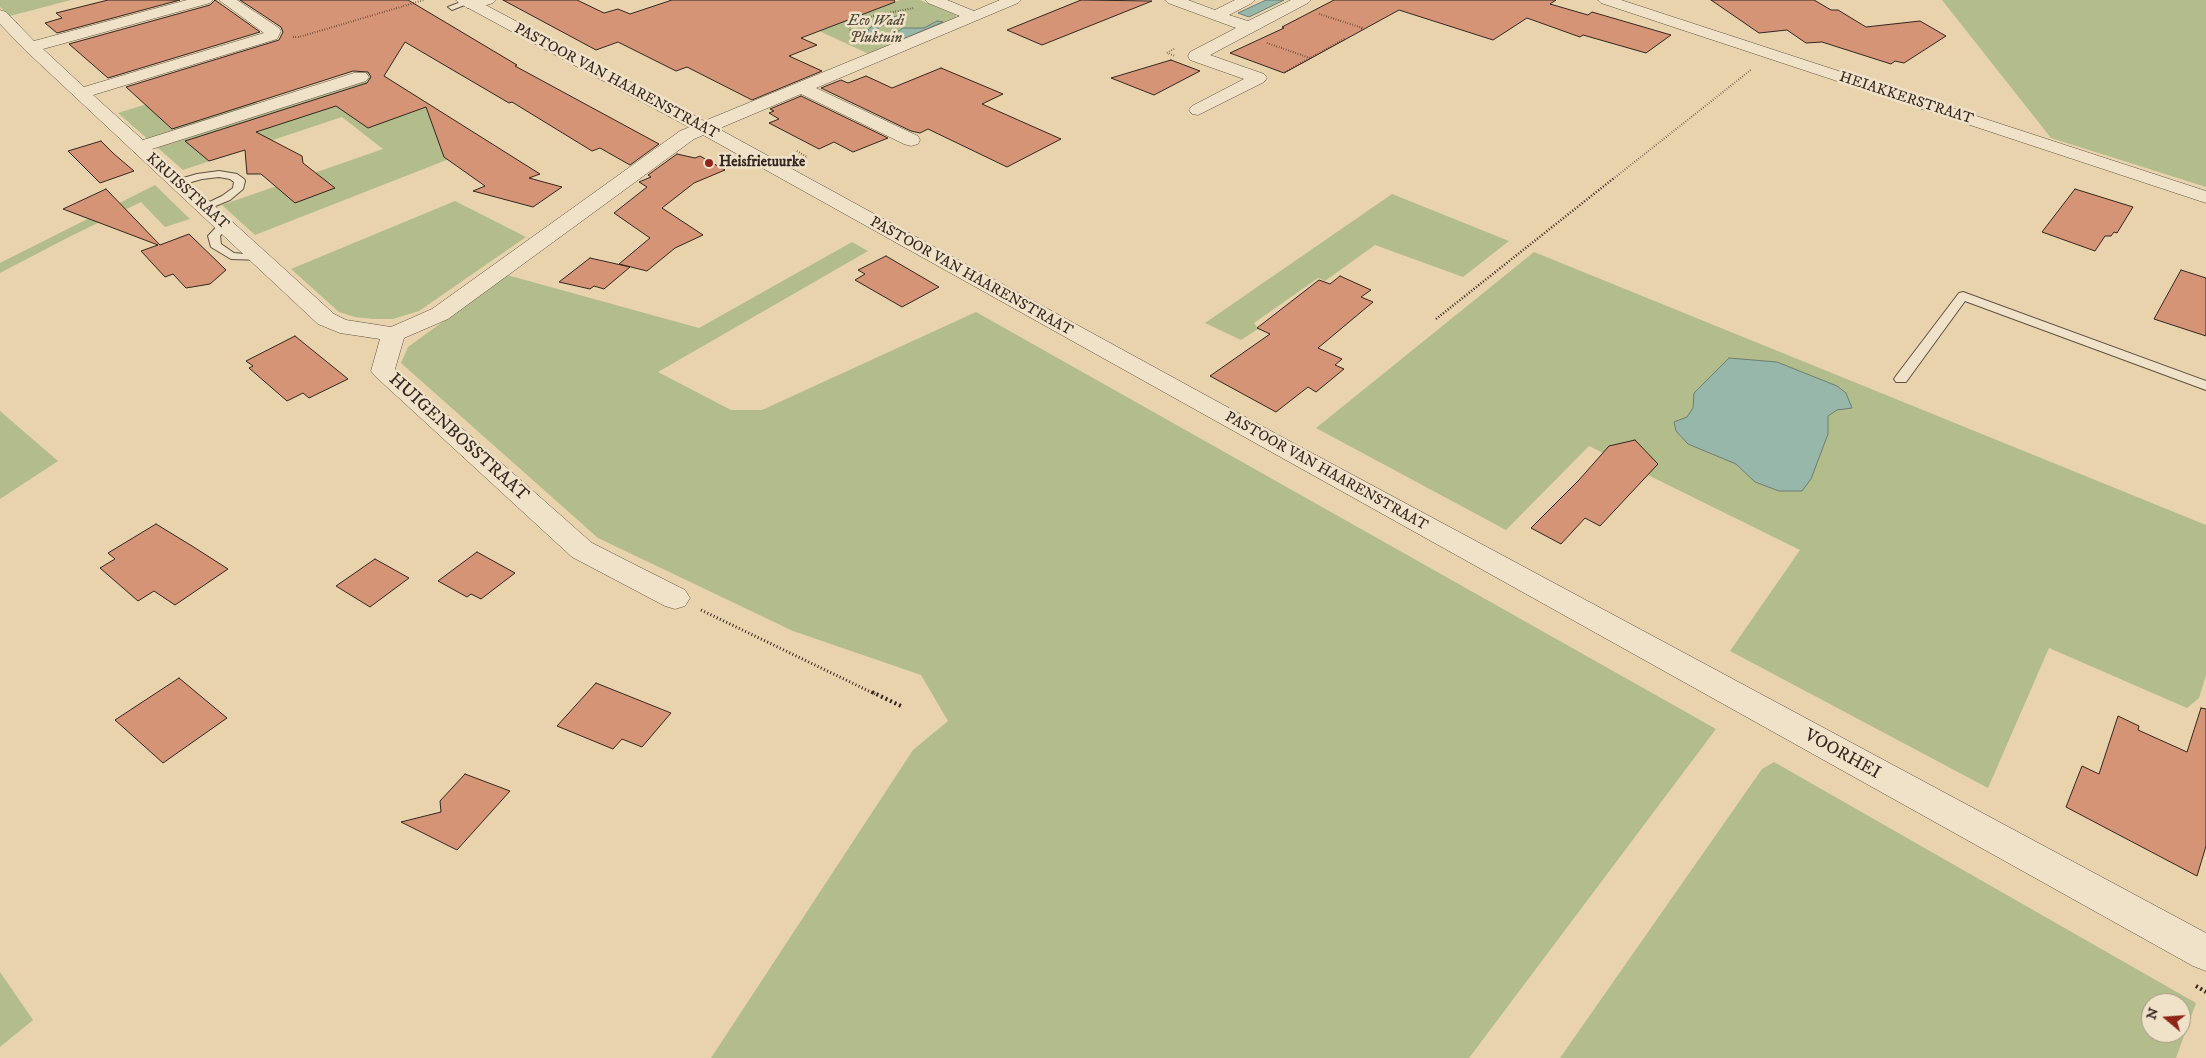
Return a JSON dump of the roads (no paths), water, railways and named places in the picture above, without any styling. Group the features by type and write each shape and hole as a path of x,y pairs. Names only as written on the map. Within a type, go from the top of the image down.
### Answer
{"street":[{"path":"31,47 205,0"},
{"path":"82,92 271,36 273,31 227,0"},
{"path":"933,0 974,16"},
{"path":"393,334 440,314 679,139 702,127 1013,0"},
{"path":"1173,0 1249,26"},
{"path":"1216,15 1247,0"},
{"path":"1198,110 1258,78 1196,56 1249,26 1303,0"},
{"name":"HEIAKKERSTRAAT","path":"1606,0 2206,198"},
{"name":"PASTOOR VAN HAARENSTRAAT","path":"469,3 702,127 1478,555"},
{"name":"KRUISSTRAAT","path":"0,15 31,47 82,92 177,184 326,319 340,326 393,334"},
{"path":"139,147 360,77"},
{"path":"800,87 911,140"},
{"name":"HUIGENBOSSTRAAT","path":"393,334 382,371 582,550 675,598"},
{"name":"VOORHEI","path":"1478,555 2206,953"}],"lane":[{"path":"177,184 201,176 219,174 234,176 240,181 238,189 226,198 204,207"},
{"path":"1901,379 1963,296 2206,386"}],"place":[{"name":"Heisfrietuurke","path":"709,163"}],"park label":[{"name":"Eco Wadi Pluktuin","path":"876,30"}]}
